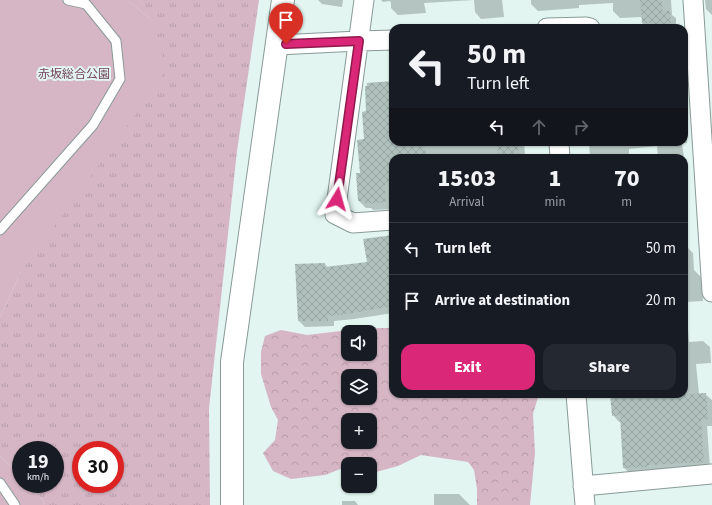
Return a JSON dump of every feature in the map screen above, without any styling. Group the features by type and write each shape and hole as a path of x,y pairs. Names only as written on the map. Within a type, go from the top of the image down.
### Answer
{"street":[{"path":"232,505 232,362 283,0"},
{"path":"364,0 335,214 353,223 389,220"},
{"path":"693,0 690,57 712,292"},
{"path":"277,45 389,40"},
{"path":"690,57 712,70"},
{"path":"576,398 585,505"},
{"path":"583,486 712,474"}],"lane":[{"path":"0,230 93,125 120,79 116,41 86,4 68,0"},
{"path":"0,482 15,505"}],"green space":[{"name":"赤坂総合公園","path":"0,0 127,0 151,19 166,70 21,272 0,317"},
{"path":"127,0 259,0 237,151 209,409 210,505 44,505 43,500 36,493 64,493 64,441 12,441 12,468 0,456 0,317 21,272 151,19"},
{"path":"377,328 389,328 389,398 538,398 533,414 535,453 530,505 477,505 477,489 474,470 468,462 421,455 398,466 377,472 377,457 341,457 341,469 325,475 291,479 273,471 263,453 275,440 278,420 271,407 261,374 261,352 265,336 281,330 307,335 341,331 341,361 377,361"},
{"path":"0,456 12,468 12,493 36,493 43,500 44,505 0,505"}],"building":[{"path":"640,0 662,0 663,11 670,11 671,24 642,23"},
{"path":"389,81 389,146 425,146 426,154 389,154 389,183 385,183 386,202 365,204 365,201 358,201 356,173 360,173 357,140 364,139 362,112 366,111 365,86 367,86 367,83"},
{"path":"497,146 518,146 519,154 498,154"},
{"path":"389,236 389,307 328,316 328,321 298,321 295,264 325,263 325,267 367,262 363,239"},
{"path":"706,393 708,419 701,420 704,462 623,468 620,415 612,416 610,398 688,398 689,394"}],"route":[{"path":"286,44 359,41 337,199"}]}
